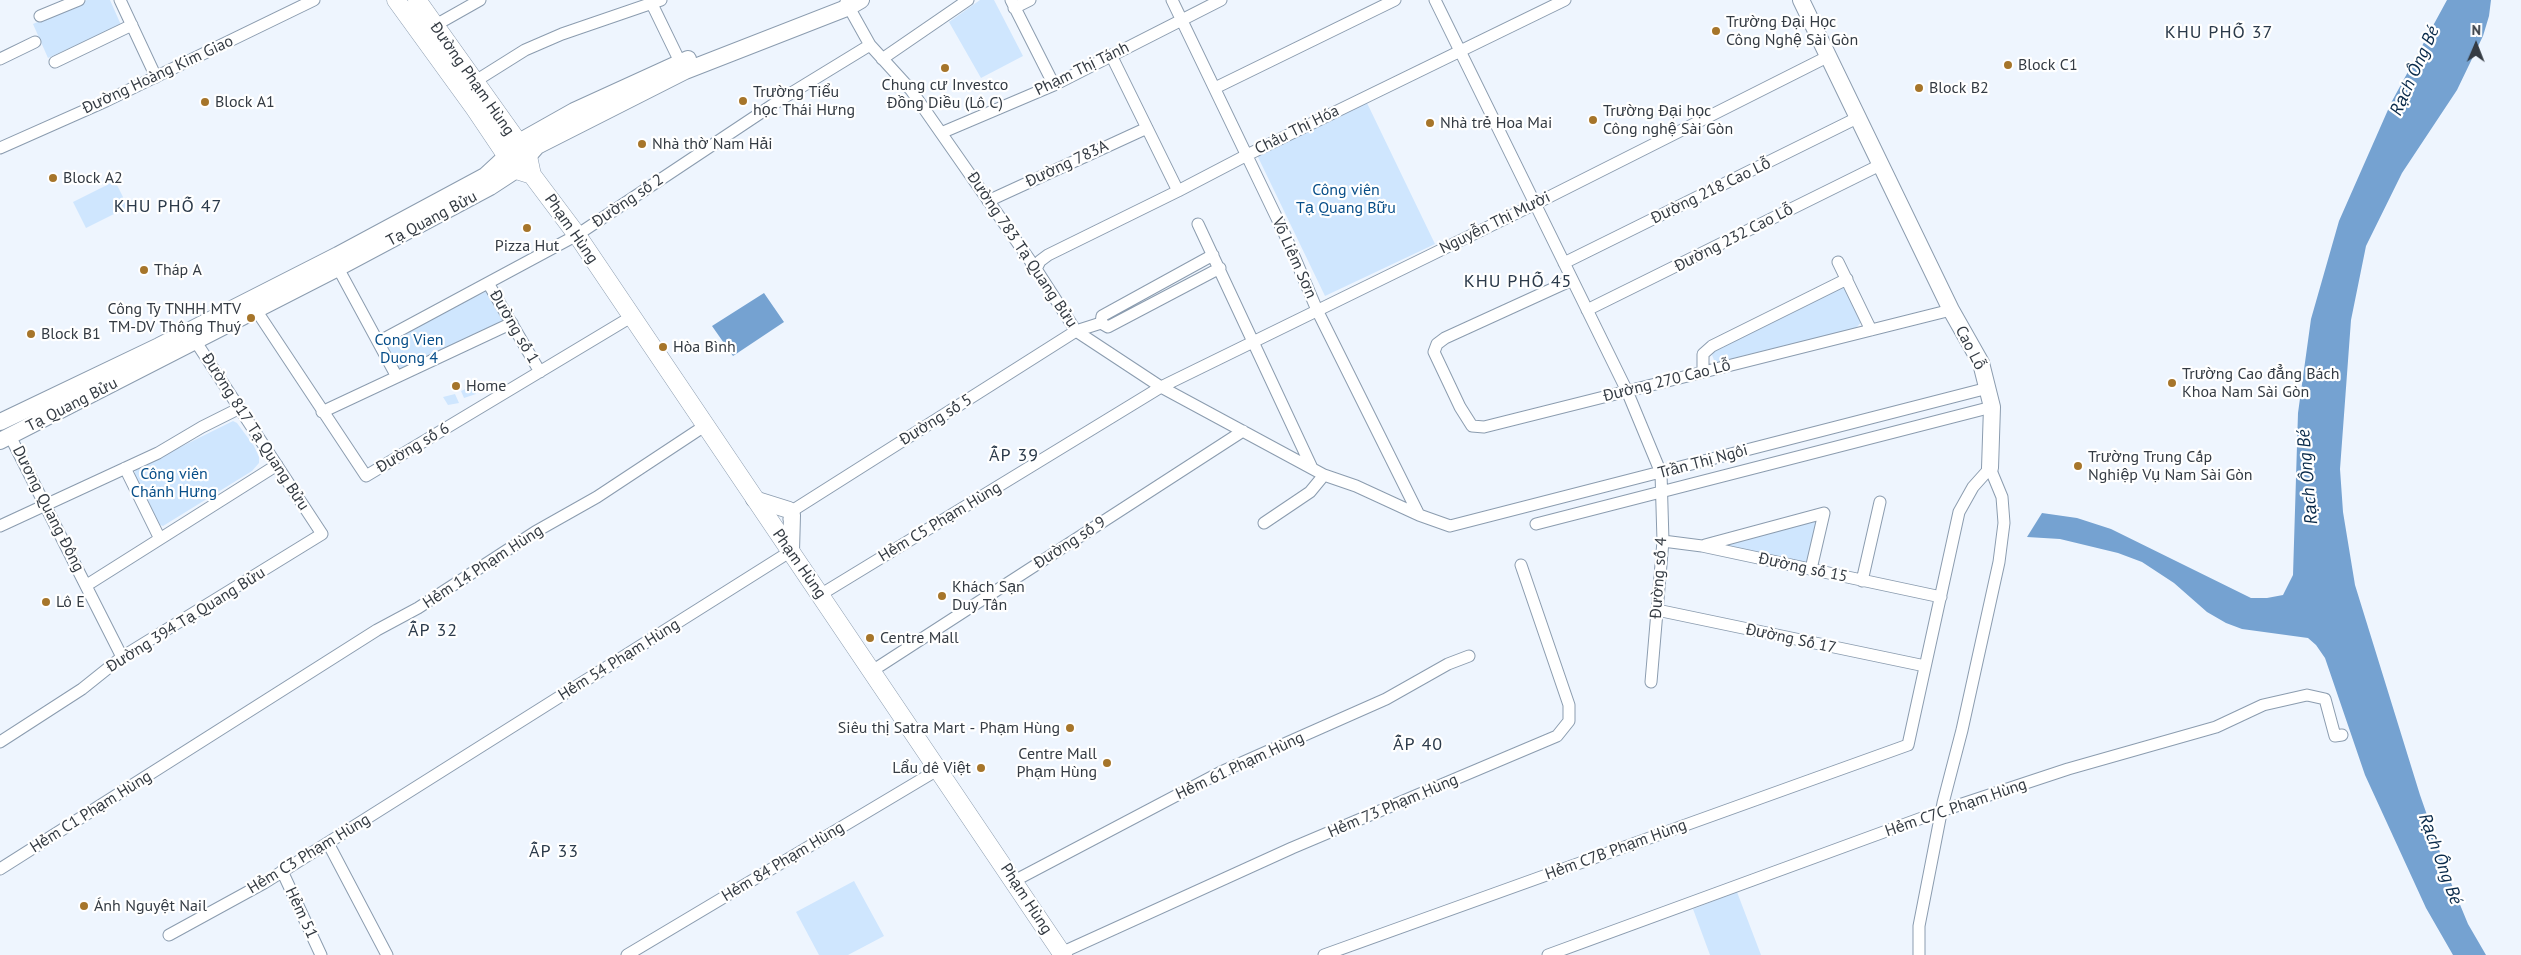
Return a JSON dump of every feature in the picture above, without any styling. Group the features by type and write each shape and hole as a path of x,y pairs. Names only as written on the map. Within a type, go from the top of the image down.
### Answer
{"main road":[{"name":"Đường Phạm Hùng","path":"396,0 520,160"},
{"name":"Đường Phạm Hùng","path":"417,0 474,82 520,160"},
{"name":"Cao Lỗ","path":"1801,0 1951,310 1981,363 1992,407 1990,468"},
{"name":"Tạ Quang Bửu","path":"5,438 192,336 335,263 490,188 574,111 848,2"},
{"name":"Phạm Hùng","path":"520,160 577,235 1062,954"},
{"name":"Tạ Quang Bửu","path":"1,420 256,310 335,263"},
{"name":"Dương Quang Đông","path":"1,420 5,438"},
{"path":"754,499 792,511 791,552"}],"street":[{"path":"40,16 79,0"},
{"path":"120,0 156,77"},
{"name":"Đường Hoàng Kim Giao","path":"0,148 156,77 314,0"},
{"path":"434,26 480,0"},
{"path":"882,59 968,0"},
{"path":"1030,0 1012,4 1054,85"},
{"name":"Võ Liêm Sơn","path":"1172,0 1247,154 1317,310 1419,515"},
{"name":"Phạm Thị Tánh","path":"941,133 1054,85 1221,0"},
{"path":"1215,88 1395,0"},
{"name":"Đường số 4","path":"1435,0 1627,391 1661,474 1664,541 1651,682"},
{"name":"Châu Thị Hóa","path":"1036,269 1040,261 1048,255 1178,191 1247,154 1565,0"},
{"path":"474,82 525,50 562,34 654,1 682,67"},
{"name":"Đường 783 Tạ Quang Bửu","path":"848,2 870,45 911,90 1036,269 1076,331 1161,387 1324,475 1356,486 1419,515"},
{"path":"55,62 132,26"},
{"path":"0,59 35,42"},
{"name":"Đường số 2","path":"378,342 577,235 773,105 870,45"},
{"path":"1111,55 1178,191"},
{"name":"Nguyễn Thị Mười","path":"1161,387 1535,204 1827,57"},
{"name":"Đường 218 Cao Lỗ","path":"1564,263 1857,118"},
{"name":"Đường 783A","path":"988,201 1147,128"},
{"name":"Đường 232 Cao Lỗ","path":"1587,310 1880,165"},
{"path":"1198,224 1312,468"},
{"path":"1101,323 1102,316 1214,255"},
{"path":"1838,262 1871,330"},
{"path":"335,263 397,377"},
{"name":"Đường số 5","path":"772,525 783,510 792,511 1076,331 1101,323 1108,327 1220,268"},
{"path":"1703,372 1703,354 1712,346 1847,279"},
{"name":"Đường 270 Cao Lỗ","path":"1572,280 1445,338 1437,344 1434,352 1460,407 1472,426 1478,428 1951,310"},
{"name":"Đường số 1","path":"488,283 540,372"},
{"name":"Đường số 6","path":"256,310 366,476 631,317"},
{"path":"322,412 512,323"},
{"name":"Đường 817 Tạ Quang Bửu","path":"192,336 322,534"},
{"name":"Hẻm C5 Phạm Hùng","path":"820,595 1161,387"},
{"name":"Trần Thị Ngôi","path":"1419,515 1450,526 1661,474 1988,388"},
{"name":"Trần Thị Ngôi","path":"1536,524 1992,407"},
{"path":"0,526 158,453 202,427 240,408"},
{"name":"Hẻm 14 Phạm Hùng","path":"182,755 377,630 418,608 535,532 597,497 706,425"},
{"name":"Đường số 9","path":"872,670 1243,431"},
{"name":"Dương Quang Đông","path":"5,438 46,505 122,657"},
{"path":"87,585 277,465"},
{"path":"125,468 160,539"},
{"path":"1919,955 1918,926 1941,811 1962,730 2000,562 2004,523 2002,497 1990,468 1973,487 1959,512 1942,597 1925,666"},
{"path":"1264,523 1310,492 1324,475"},
{"path":"1862,580 1880,502"},
{"path":"1702,546 1824,513 1811,569"},
{"name":"Đường 394 Tạ Quang Bửu","path":"0,742 82,690 122,657 322,534"},
{"name":"Đường số 15","path":"1664,541 1702,546 1942,597"},
{"name":"Hẻm 54 Phạm Hùng","path":"447,768 791,552"},
{"name":"Hẻm 73 Phạm Hùng","path":"1062,954 1292,848 1557,736 1569,721 1569,705 1521,565"},
{"name":"Đường Số 17","path":"1657,610 1925,666"},
{"name":"Hẻm 61 Phạm Hùng","path":"1014,881 1221,772 1386,699 1448,664 1468,656"},
{"name":"Hẻm C7B Phạm Hùng","path":"1324,955 1908,746 1925,666"},
{"name":"Hẻm C7C Phạm Hùng","path":"1548,955 1941,811 2068,769 2216,727 2263,705 2307,695 2325,699 2335,736 2342,735"},
{"name":"Hẻm C1 Phạm Hùng","path":"0,869 182,755"},
{"name":"Hẻm C3 Phạm Hùng","path":"168,935 282,871 447,768"},
{"name":"Hẻm 84 Phạm Hùng","path":"627,955 939,769"},
{"path":"328,843 387,955"},
{"name":"Hẻm 51","path":"282,871 321,955"}],"green space":[{"path":"87,0 110,0 121,25 48,58 33,24"},
{"path":"980,0 994,0 1023,56 981,78 949,22"},
{"name":"Công viên Tạ Quang Bữu","path":"1367,103 1435,244 1325,296 1257,155"},
{"path":"115,181 128,207 86,228 73,202"},
{"path":"1845,284 1863,320 1856,328 1718,362 1714,360 1712,355 1715,350"},
{"name":"Cong Vien Duong 4","path":"489,290 509,319 399,375 379,344"},
{"path":"474,385 476,394 464,398 461,391"},
{"path":"455,394 459,403 448,405 443,397"},
{"name":"Công viên Chánh Hưng","path":"233,421 237,423 254,446 259,457 259,463 252,471 163,526 157,524 134,475 136,469"},
{"path":"1822,516 1809,565 1724,546 1721,542"},
{"path":"854,881 884,936 848,955 819,955 796,912"},
{"path":"1737,892 1761,955 1710,955 1693,909"}],"water":[{"name":"Rạch Ông Bé","path":"2447,0 2491,0 2489,16 2483,36 2457,90 2402,173 2366,246 2351,320 2340,469 2343,512 2355,585 2420,795 2449,878 2468,924 2486,955 2453,955 2426,908 2365,775 2325,658 2316,645 2308,638 2242,629 2226,623 2207,612 2174,583 2142,562 2118,553 2060,539 2027,537 2042,513 2077,518 2111,529 2251,598 2283,595 2293,575 2298,413 2311,319 2339,221 2391,103"},
{"path":"764,293 784,322 733,356 712,326"}],"place":[{"name":"Trường Đại Học Công Nghệ Sài Gòn","path":"1716,31"},
{"name":"Block C1","path":"2008,65"},
{"name":"Chung cư Investco Đồng Diều (Lô C)","path":"945,68"},
{"name":"Block B2","path":"1919,88"},
{"name":"Trường Tiểu học Thái Hưng","path":"743,101"},
{"name":"Block A1","path":"205,102"},
{"name":"Trường Đại học Công nghệ Sài Gòn","path":"1593,120"},
{"name":"Nhà trẻ Hoa Mai","path":"1430,123"},
{"name":"Nhà thờ Nam Hải","path":"642,144"},
{"name":"Block A2","path":"53,178"},
{"name":"Pizza Hut","path":"527,228"},
{"name":"Tháp A","path":"144,270"},
{"name":"Công Ty TNHH MTV TM-DV Thông Thuý","path":"251,318"},
{"name":"Block B1","path":"31,334"},
{"name":"Hòa Bình","path":"663,347"},
{"name":"Trường Cao đẳng Bách Khoa Nam Sài Gòn","path":"2172,383"},
{"name":"Home","path":"456,386"},
{"name":"Trường Trung Cấp Nghiệp Vụ Nam Sài Gòn","path":"2078,466"},
{"name":"Khách Sạn Duy Tân","path":"942,596"},
{"name":"Lô E","path":"46,602"},
{"name":"Centre Mall","path":"870,638"},
{"name":"Siêu thị Satra Mart - Phạm Hùng","path":"1070,728"},
{"name":"Centre Mall Phạm Hùng","path":"1107,763"},
{"name":"Lẩu dê Việt","path":"981,768"},
{"name":"Ánh Nguyệt Nail","path":"84,906"}],"district":[{"name":"KHU PHỐ 37","path":"2219,33"},
{"name":"KHU PHỐ 47","path":"168,207"},
{"name":"KHU PHỐ 45","path":"1518,282"},
{"name":"ẤP 39","path":"1014,456"},
{"name":"ẤP 32","path":"433,631"},
{"name":"ẤP 40","path":"1418,745"},
{"name":"ẤP 33","path":"554,852"}]}
